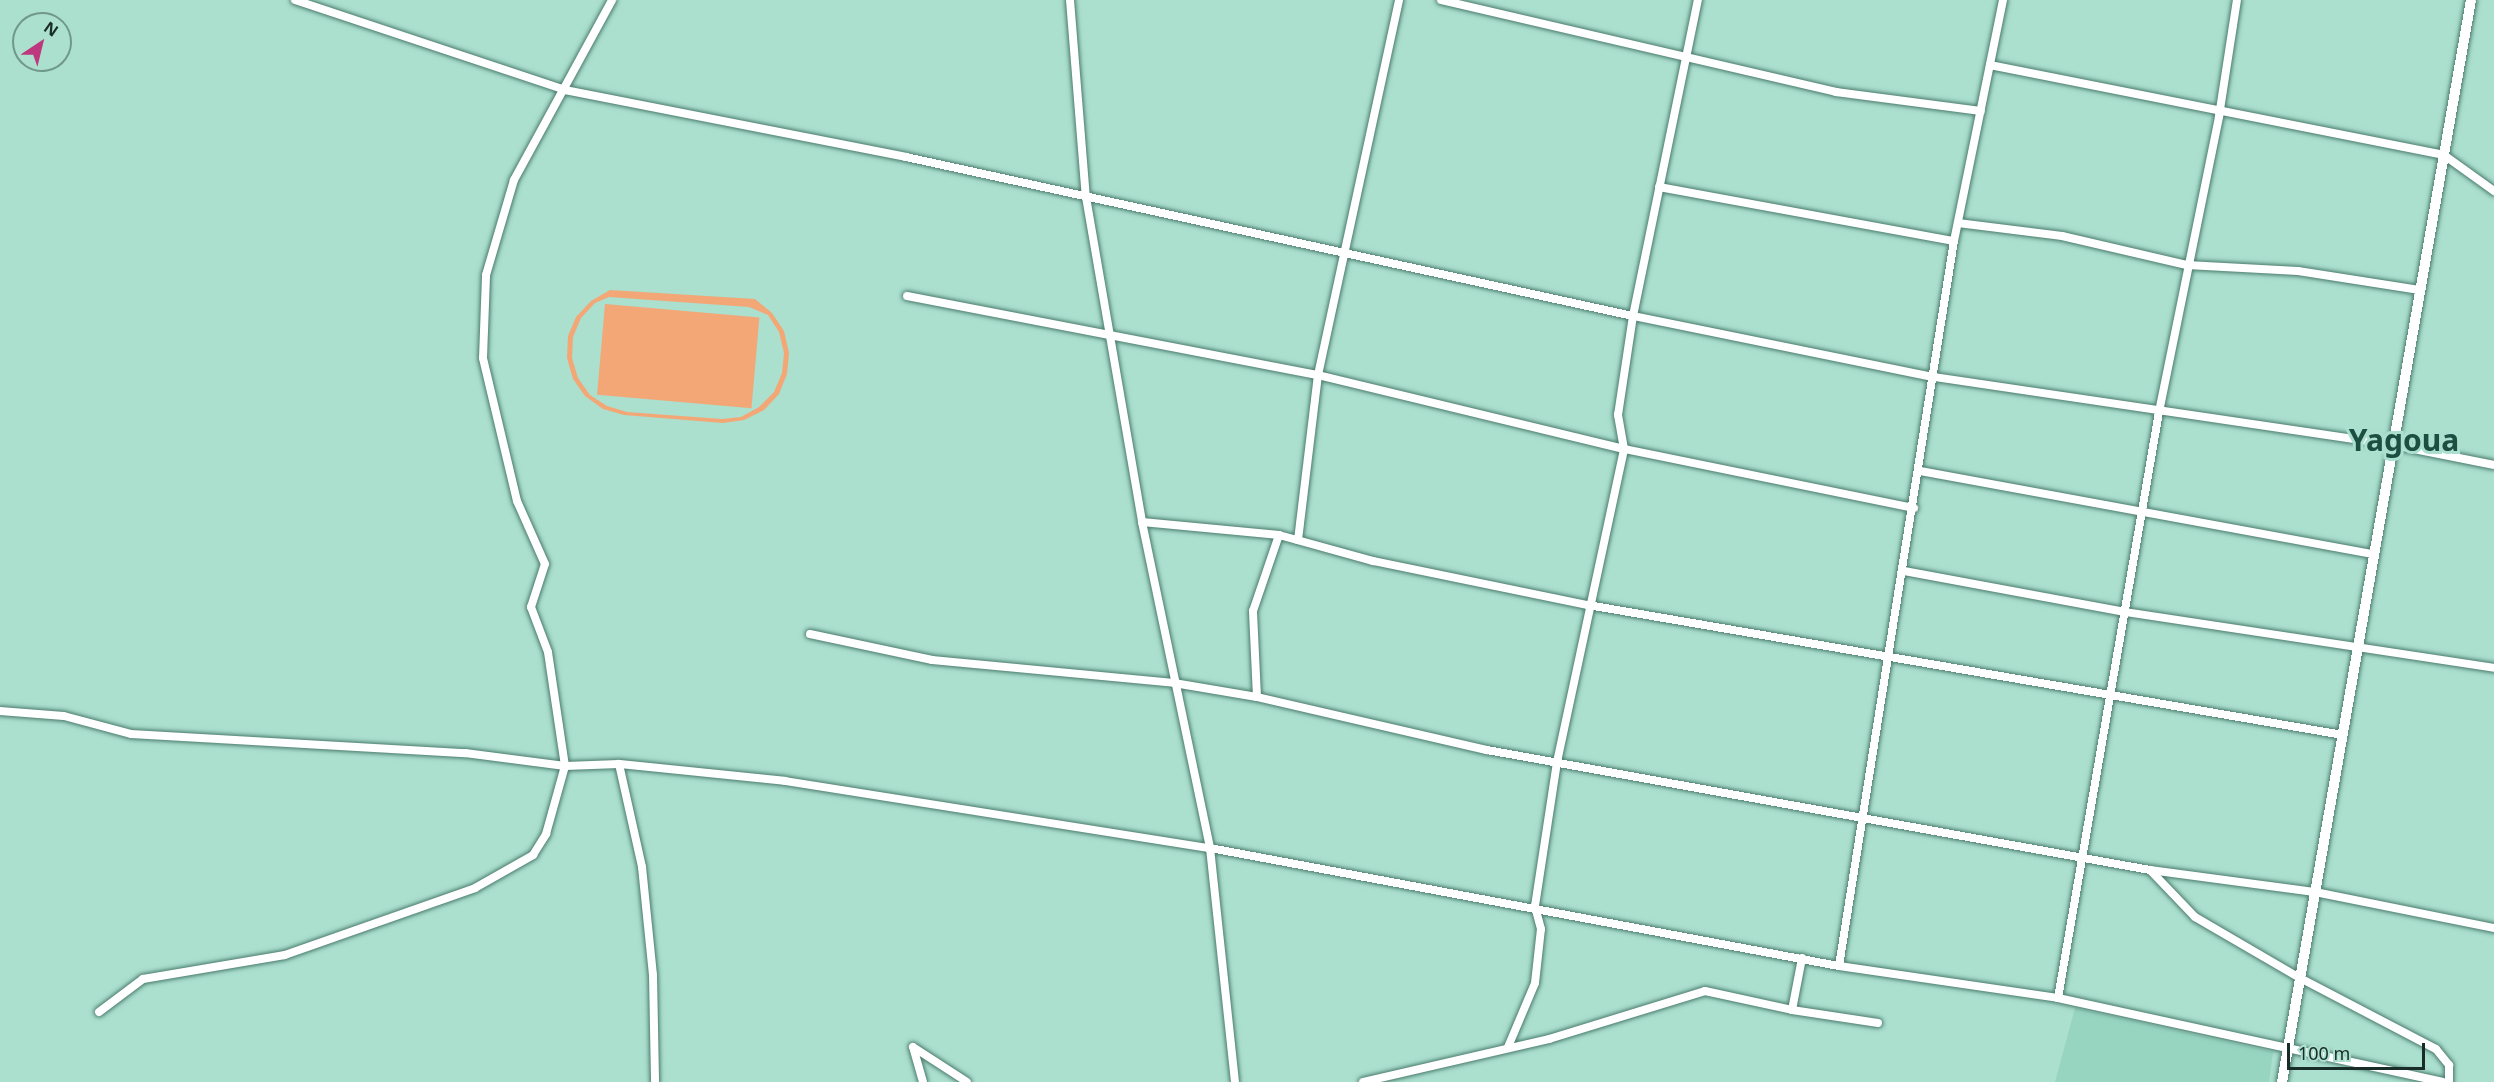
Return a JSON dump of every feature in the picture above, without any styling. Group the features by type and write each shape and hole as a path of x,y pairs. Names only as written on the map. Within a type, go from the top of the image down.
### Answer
{"street":[{"path":"295,0 565,90 1086,197 1344,255 1934,377 2394,445 2494,465"},
{"path":"99,1012 143,979 285,955 475,888 511,870 533,855 546,834 565,766 548,652 531,607 545,564 517,501 483,358 486,275 514,180 612,0"},
{"path":"1070,0 1086,197 1142,522 1210,848 1235,1082"},
{"path":"1298,540 1318,375 1399,0"},
{"path":"1441,0 1547,22 1686,60 1836,92 1981,111"},
{"path":"1508,1047 1535,983 1541,929 1535,906 1557,762 1588,605 1624,449 1618,415 1633,316 1698,0"},
{"path":"1839,966 1920,471 1954,241 2003,0"},
{"path":"2058,998 2080,855 2159,412 2220,109 2237,0"},
{"path":"2282,1082 2471,0"},
{"path":"1990,65 2444,154 2494,191"},
{"path":"1659,187 1954,241"},
{"path":"1958,223 2062,236 2187,265 2298,271 2420,290"},
{"path":"907,296 1318,375 1624,449 1914,508"},
{"path":"1920,471 2374,554"},
{"path":"1142,522 1279,535 1373,561 1588,605 2109,697 2343,735"},
{"path":"1257,698 1253,611 1279,535"},
{"path":"1904,571 2125,612 2494,668"},
{"path":"810,634 932,660 1174,683 1257,698 1557,762 2080,855 2150,870 2315,892 2494,928"},
{"path":"0,711 64,716 131,734 465,753 565,766 619,764 785,781 1210,848 1535,906 1839,966 2058,998 2288,1051 2442,1082"},
{"path":"619,764 642,867 653,975 655,1082"},
{"path":"2150,870 2195,917 2300,978 2436,1049 2449,1065 2449,1082"},
{"path":"1792,1010 1802,958"},
{"path":"1363,1082 1549,1039 1686,994 1705,991 1792,1010 1878,1023"},
{"path":"923,1082 913,1047 967,1082"}],"shaded area":[{"path":"610,290 755,299 772,313 784,331 789,353 787,374 779,394 764,410 744,420 723,423 624,415 603,409 585,396 573,379 567,358 568,336 576,317 591,301","holes":["609,297 749,307 768,315 779,332 784,353 782,373 774,392 759,407 741,417 722,419 627,412 607,406 590,395 578,378 572,358 573,337 581,318 595,303"]},
{"path":"605,304 759,318 751,408 597,395"},
{"path":"2075,1008 2273,1052 2269,1082 2055,1082"}],"district":[{"name":"Yagoua","path":"2404,440"}]}
